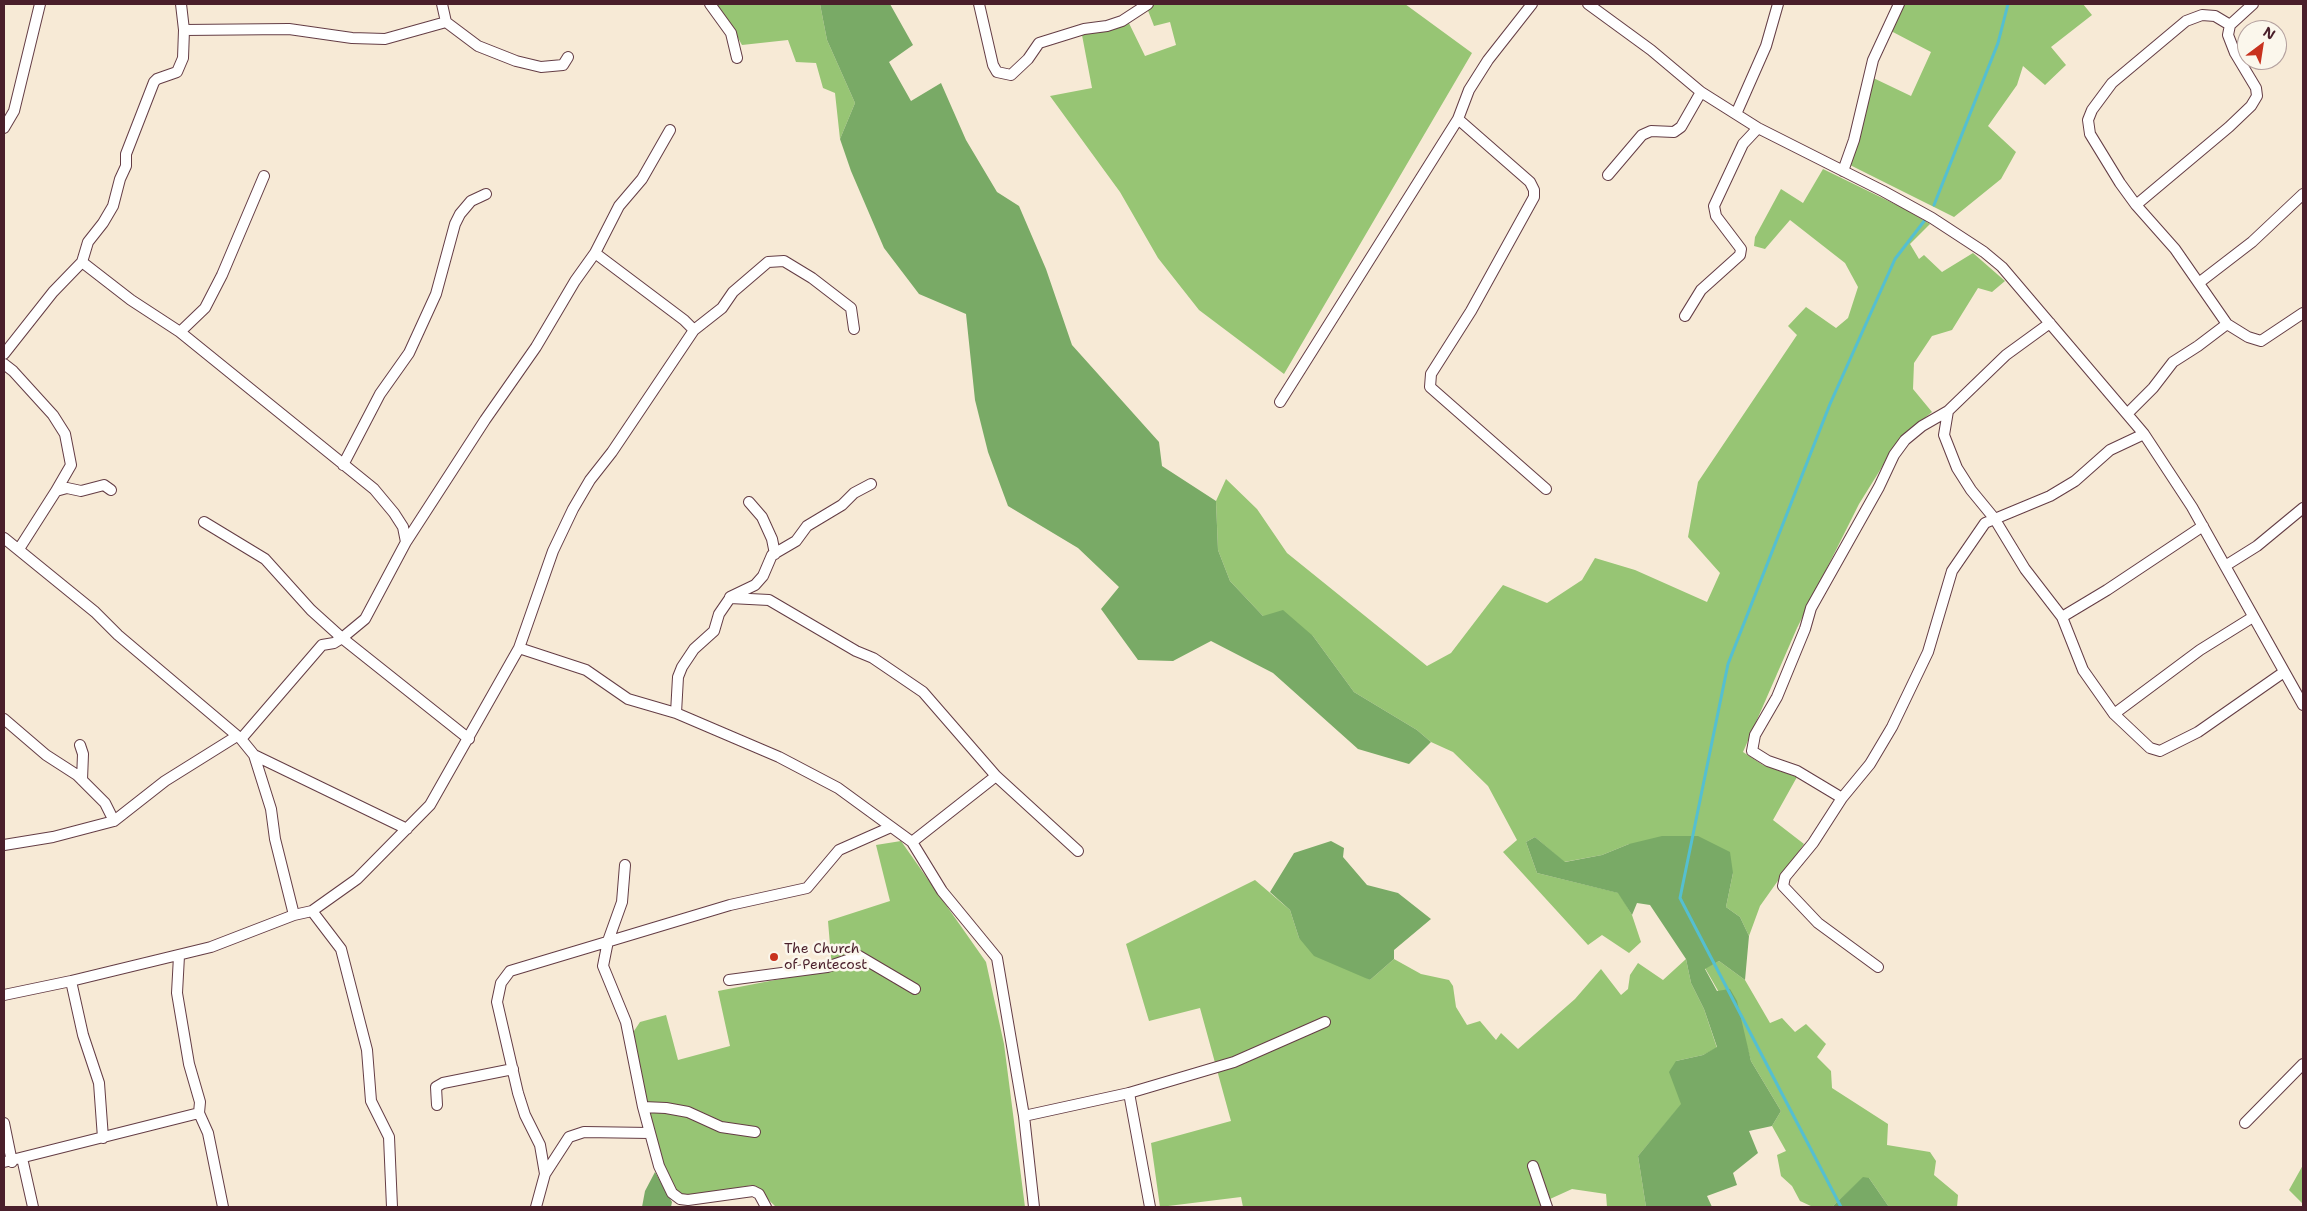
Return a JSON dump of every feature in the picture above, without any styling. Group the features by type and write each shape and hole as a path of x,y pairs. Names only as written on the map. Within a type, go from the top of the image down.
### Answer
{"street":[{"path":"4,128 14,111 40,4"},
{"path":"4,354 53,292 82,262 88,242 113,206 120,179 126,166 126,154 154,82 157,79 177,72 183,58 184,30 181,4"},
{"path":"442,4 446,22 478,46 516,61 541,67 563,65 568,57"},
{"path":"710,4 731,33 737,58"},
{"path":"979,4 993,65 997,72 1011,75 1028,59 1039,43 1084,29 1107,26 1122,21 1148,4"},
{"path":"1280,402 1458,119 1469,90 1488,60 1532,4"},
{"path":"1588,4 1651,50 1701,92 1758,128 1932,218 1984,252 2002,268 2144,434 2226,566 2303,706"},
{"path":"1736,114 1766,46 1778,4"},
{"path":"1843,171 1854,140 1873,60 1899,4"},
{"path":"2136,205 2229,128 2251,106 2257,96 2256,88 2235,53 2228,35 2230,25 2253,4"},
{"path":"2230,25 2215,16 2202,15 2186,21 2112,83 2092,110 2088,120 2090,134 2120,183 2136,205 2175,249 2200,282 2227,324 2248,337 2262,341 2303,314"},
{"path":"184,30 289,29 352,38 385,39 446,22"},
{"path":"1608,174 1642,135 1651,131 1674,132 1680,127 1701,92"},
{"path":"1458,119 1530,182 1534,190 1534,197 1471,311 1431,374 1430,387 1546,489"},
{"path":"1685,316 1701,290 1740,255 1741,250 1716,216 1714,206 1743,144 1758,128"},
{"path":"4,845 53,837 114,821 165,780 239,737 322,645 334,643 342,638 365,618 406,542 485,420 536,347 575,281 595,253 619,206 642,179 670,130"},
{"path":"180,332 205,308 222,275 264,176"},
{"path":"343,466 380,394 409,354 436,294 455,224 460,214 471,201 486,194"},
{"path":"2200,282 2252,242 2303,194"},
{"path":"595,253 684,320 694,330"},
{"path":"4,995 179,956 252,933 294,915 312,910 357,879 430,806 519,648 553,551 590,480 612,452 694,330 722,308 733,292 768,262 784,261 812,278 851,308 854,329"},
{"path":"82,262 131,300 180,332 343,466 374,489 403,527 406,542"},
{"path":"1842,798 1797,771 1768,761 1752,751 1755,735 1776,697 1805,629 1811,608 1879,487 1894,456 1906,440 1922,426 1948,411 1968,394 2006,355 2050,323"},
{"path":"2127,414 2153,388 2173,362 2227,324"},
{"path":"4,364 13,371 53,415 65,434 71,464 19,549"},
{"path":"1948,411 1944,435 1957,468 1994,518 2025,569 2062,617 2083,670 2114,714 2150,748 2160,751 2198,732 2284,672"},
{"path":"1878,967 1818,923 1783,886 1784,877 1813,843 1842,798 1870,764 1915,682 1928,652 1952,570 1985,523 2050,496 2075,481 2110,450 2144,434"},
{"path":"676,713 678,677 682,667 694,650 714,631 720,614 730,598 755,585 763,576 774,554 796,541 807,526 816,518 842,505 854,493 871,484"},
{"path":"56,491 67,488 81,491 104,485 111,490"},
{"path":"749,502 762,517 772,539 774,554"},
{"path":"2226,566 2257,546 2303,508"},
{"path":"204,522 265,559 311,610 342,638 469,739"},
{"path":"2062,617 2107,590 2202,526"},
{"path":"4,538 95,612 118,635 239,737 254,755 271,809 275,839 294,915"},
{"path":"730,598 769,600 856,651 873,658 923,692 996,776 1078,851"},
{"path":"2114,714 2200,650 2253,617"},
{"path":"519,648 586,670 628,700 676,713 788,762 838,788 912,842 942,891 997,958 1024,1116 1034,1207"},
{"path":"4,719 46,755 82,780 105,803 114,821"},
{"path":"80,744 83,754 84,773 82,780"},
{"path":"254,755 407,829"},
{"path":"912,842 996,776"},
{"path":"538,1207 545,1174 540,1144 525,1115 497,1002 498,991 504,978 510,971 730,905 807,888 839,850 890,827"},
{"path":"625,865 622,902 608,941 603,966 626,1022 643,1107 659,1166 672,1193 680,1199 688,1200 753,1191 759,1194 766,1207"},
{"path":"312,910 341,949 367,1050 372,1100 389,1137 392,1207"},
{"path":"179,956 177,993 189,1064 200,1102 199,1113 208,1132 223,1207"},
{"path":"729,980 827,967 859,956 914,989"},
{"path":"71,981 83,1035 99,1083 103,1138"},
{"path":"1024,1116 1129,1093 1234,1062 1325,1022"},
{"path":"2245,1122 2303,1064"},
{"path":"437,1105 436,1087 443,1083 513,1069"},
{"path":"1129,1093 1150,1207"},
{"path":"643,1107 666,1108 688,1112 721,1127 754,1132"},
{"path":"13,1161 199,1113"},
{"path":"4,1123 13,1161 33,1207"},
{"path":"545,1174 569,1138 584,1132 650,1133"},
{"path":"1533,1166 1547,1207"}],"green space":[{"path":"715,4 820,4 827,40 855,103 840,139 835,93 823,88 816,63 796,62 788,40 742,45 729,22"},
{"path":"820,4 890,4 913,45 889,62 911,101 941,83 966,140 997,192 1019,206 1046,269 1072,345 1159,442 1162,466 1216,501 1218,550 1230,581 1263,616 1283,610 1313,636 1354,692 1417,730 1431,742 1409,764 1358,749 1273,673 1211,641 1173,661 1138,660 1101,609 1119,587 1078,548 1008,506 988,452 975,400 966,314 919,294 884,248 851,171 840,139 855,103 827,40"},
{"path":"1152,4 1405,4 1472,53 1284,374 1199,310 1158,258 1120,192 1050,96 1092,88 1082,35 1125,15 1145,56 1176,45 1170,22 1154,26 1147,8"},
{"path":"1903,4 2083,4 2092,15 2051,47 2066,65 2045,85 2023,66 2017,85 1988,126 2016,152 2001,179 1954,217 1844,162 1867,75 1911,96 1931,52 1891,31"},
{"path":"1823,169 1907,210 1930,224 1910,244 1919,259 1924,255 1942,272 1973,253 2005,281 1992,292 1978,288 1952,330 1932,336 1914,363 1913,389 1932,412 1900,438 1859,504 1797,628 1743,752 1763,765 1797,777 1773,820 1804,844 1760,906 1749,936 1740,917 1726,907 1733,873 1629,844 1602,855 1564,862 1535,837 1526,842 1537,873 1619,893 1632,915 1641,942 1629,953 1602,935 1588,945 1503,852 1517,840 1488,786 1453,752 1431,742 1417,730 1354,692 1313,636 1263,616 1230,581 1218,550 1216,501 1226,479 1257,509 1287,553 1427,666 1451,653 1503,585 1547,603 1582,580 1595,558 1635,570 1707,602 1720,573 1688,537 1698,482 1797,335 1788,326 1806,307 1836,328 1848,318 1858,287 1845,263 1790,220 1765,249 1754,246 1755,237 1781,189 1803,203"},
{"path":"1662,836 1698,836 1730,852 1733,873 1726,907 1740,917 1749,936 1745,980 1719,961 1705,969 1717,991 1730,989 1737,1001 1751,1061 1781,1111 1772,1126 1749,1131 1758,1153 1733,1173 1737,1185 1707,1196 1712,1207 1646,1207 1638,1156 1681,1104 1669,1072 1676,1061 1703,1055 1717,1047 1704,1009 1691,983 1686,959 1650,905 1637,903 1632,915 1618,893 1537,873 1526,842 1535,837 1565,862 1602,855 1629,844"},
{"path":"901,841 986,962 1004,1044 1025,1207 776,1207 753,1185 690,1196 679,1194 668,1180 656,1144 632,1034 640,1022 666,1015 678,1060 730,1046 718,991 832,969 828,921 890,901 876,845"},
{"path":"1331,841 1344,848 1343,857 1367,885 1398,893 1431,919 1394,950 1394,959 1370,980 1314,956 1299,938 1290,910 1270,892 1294,853"},
{"path":"1255,880 1290,910 1299,938 1370,980 1394,959 1421,974 1449,980 1453,986 1456,1007 1467,1025 1480,1021 1496,1040 1501,1033 1518,1049 1575,999 1601,969 1621,995 1628,989 1630,975 1638,963 1663,980 1686,959 1691,983 1704,1009 1717,1048 1703,1055 1676,1061 1682,1104 1638,1156 1646,1207 1607,1207 1606,1194 1572,1189 1550,1199 1545,1207 1243,1207 1241,1197 1160,1207 1151,1143 1231,1121 1200,1008 1149,1021 1126,944"},
{"path":"1719,961 1745,980 1770,1023 1782,1018 1795,1032 1806,1024 1826,1044 1817,1057 1831,1071 1832,1088 1888,1124 1887,1145 1930,1152 1936,1161 1934,1175 1958,1195 1957,1207 1889,1207 1869,1178 1863,1178 1832,1207 1813,1207 1800,1201 1792,1186 1781,1176 1777,1155 1786,1151 1772,1126 1781,1111 1751,1061 1744,1036 1705,968"},
{"path":"2303,1165 2303,1204 2289,1190"},
{"path":"655,1172 672,1202 671,1207 642,1207 645,1191"},
{"path":"1863,1177 1869,1178 1889,1207 1832,1207"}],"waterway":[{"path":"1934,205 1998,43 2008,4"},
{"path":"1841,1207 1680,898 1728,664 1830,404 1895,259 1925,220"}],"place":[{"name":"The Church of Pentecost","path":"774,957"}]}
